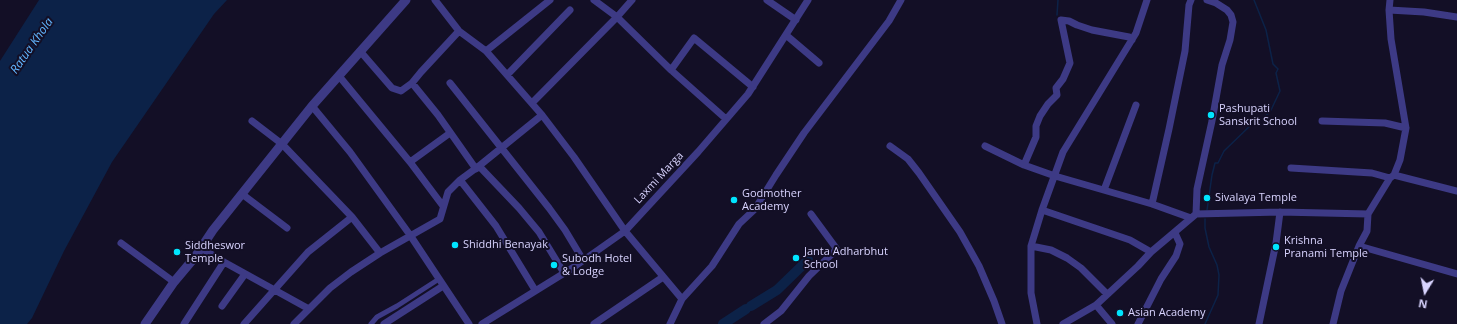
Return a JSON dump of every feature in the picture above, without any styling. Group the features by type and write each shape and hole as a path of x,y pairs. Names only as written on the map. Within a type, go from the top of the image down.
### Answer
{"street":[{"path":"145,324 213,230 312,106 406,0"},
{"path":"435,0 459,31 486,52 542,115 574,156 625,231 682,299"},
{"path":"486,52 550,0"},
{"path":"594,0 617,17 671,70 726,119"},
{"path":"532,103 632,0"},
{"path":"767,0 796,20"},
{"name":"Laxmi Marga","path":"482,324 564,273 625,231 698,152 748,94 808,0"},
{"path":"670,324 682,299 712,266 739,224 754,209 804,133 889,21 901,0"},
{"path":"1037,324 1031,293 1031,246 1042,210 1063,152 1136,33 1147,0"},
{"path":"1152,204 1183,59 1189,5 1192,0"},
{"path":"1063,324 1096,305 1151,252 1194,216 1197,189 1212,121 1222,65 1230,40 1233,22 1231,15 1227,10 1216,3 1207,0"},
{"path":"1333,324 1341,291 1359,246 1367,231 1368,214 1392,176 1400,160 1406,128 1395,68 1389,10 1390,0"},
{"path":"507,75 570,10"},
{"path":"1389,10 1424,12 1457,17"},
{"path":"1024,165 1036,137 1036,126 1040,116 1048,104 1057,95 1056,88 1063,79 1070,63 1061,20 1069,21 1092,30 1129,37 1132,40"},
{"path":"360,51 392,88 401,91 412,84 420,72 459,31"},
{"path":"786,35 819,64"},
{"path":"671,70 694,38 752,87"},
{"path":"339,76 410,162 443,206"},
{"path":"412,84 478,167 519,208 539,232 564,273"},
{"path":"450,84 565,230 583,260"},
{"path":"1104,190 1136,105"},
{"path":"312,106 350,152 410,235 469,324"},
{"path":"294,324 330,288 380,253 440,219 448,192 460,180 542,115"},
{"path":"252,121 282,144 352,217 380,253"},
{"path":"1322,121 1385,123 1406,128"},
{"path":"410,162 450,133"},
{"path":"890,146 908,159 960,232 994,301 1002,324"},
{"path":"985,146 1024,165 1055,176 1194,216 1280,212 1368,214"},
{"path":"1291,168 1372,173 1392,176 1457,191"},
{"path":"460,180 496,226 535,290"},
{"path":"242,194 287,228"},
{"path":"1042,210 1130,240 1151,252"},
{"path":"1259,324 1276,244 1280,212"},
{"path":"764,324 781,311 809,276 834,252 836,248 811,214"},
{"path":"244,324 308,252 352,217"},
{"path":"1138,324 1160,279 1176,256 1180,244 1175,233"},
{"path":"121,243 174,282"},
{"path":"1031,246 1052,250 1068,258 1081,268 1107,294"},
{"path":"1359,246 1457,274"},
{"path":"201,248 309,309"},
{"path":"184,324 224,262"},
{"path":"222,306 245,274"},
{"path":"594,324 663,277"},
{"path":"371,324 378,317 439,279"},
{"path":"384,324 443,286"},
{"path":"1096,305 1112,324"}],"water":[{"name":"Ratua Khola","path":"39,0 227,0 214,14 112,162 64,251 32,318 27,324 0,324 0,61"}],"waterway":[{"path":"1057,15 1058,0"},
{"path":"1207,210 1215,163 1218,163 1224,151 1253,123 1265,117 1271,110 1280,91 1276,73 1278,69 1273,64 1266,30 1254,0"},
{"path":"1205,219 1205,228 1209,247 1217,265 1219,275 1218,295 1205,324"},
{"path":"751,306 777,290 808,260"},
{"path":"723,324 746,309"}],"place":[{"name":"Pashupati Sanskrit School","path":"1211,115"},
{"name":"Sivalaya Temple","path":"1207,198"},
{"name":"Godmother Academy","path":"734,200"},
{"name":"Shiddhi Benayak","path":"455,245"},
{"name":"Krishna Pranami Temple","path":"1276,247"},
{"name":"Siddheswor Temple","path":"177,252"},
{"name":"Janta Adharbhut School","path":"796,258"},
{"name":"Subodh Hotel & Lodge","path":"554,265"},
{"name":"Asian Academy","path":"1120,313"}]}
